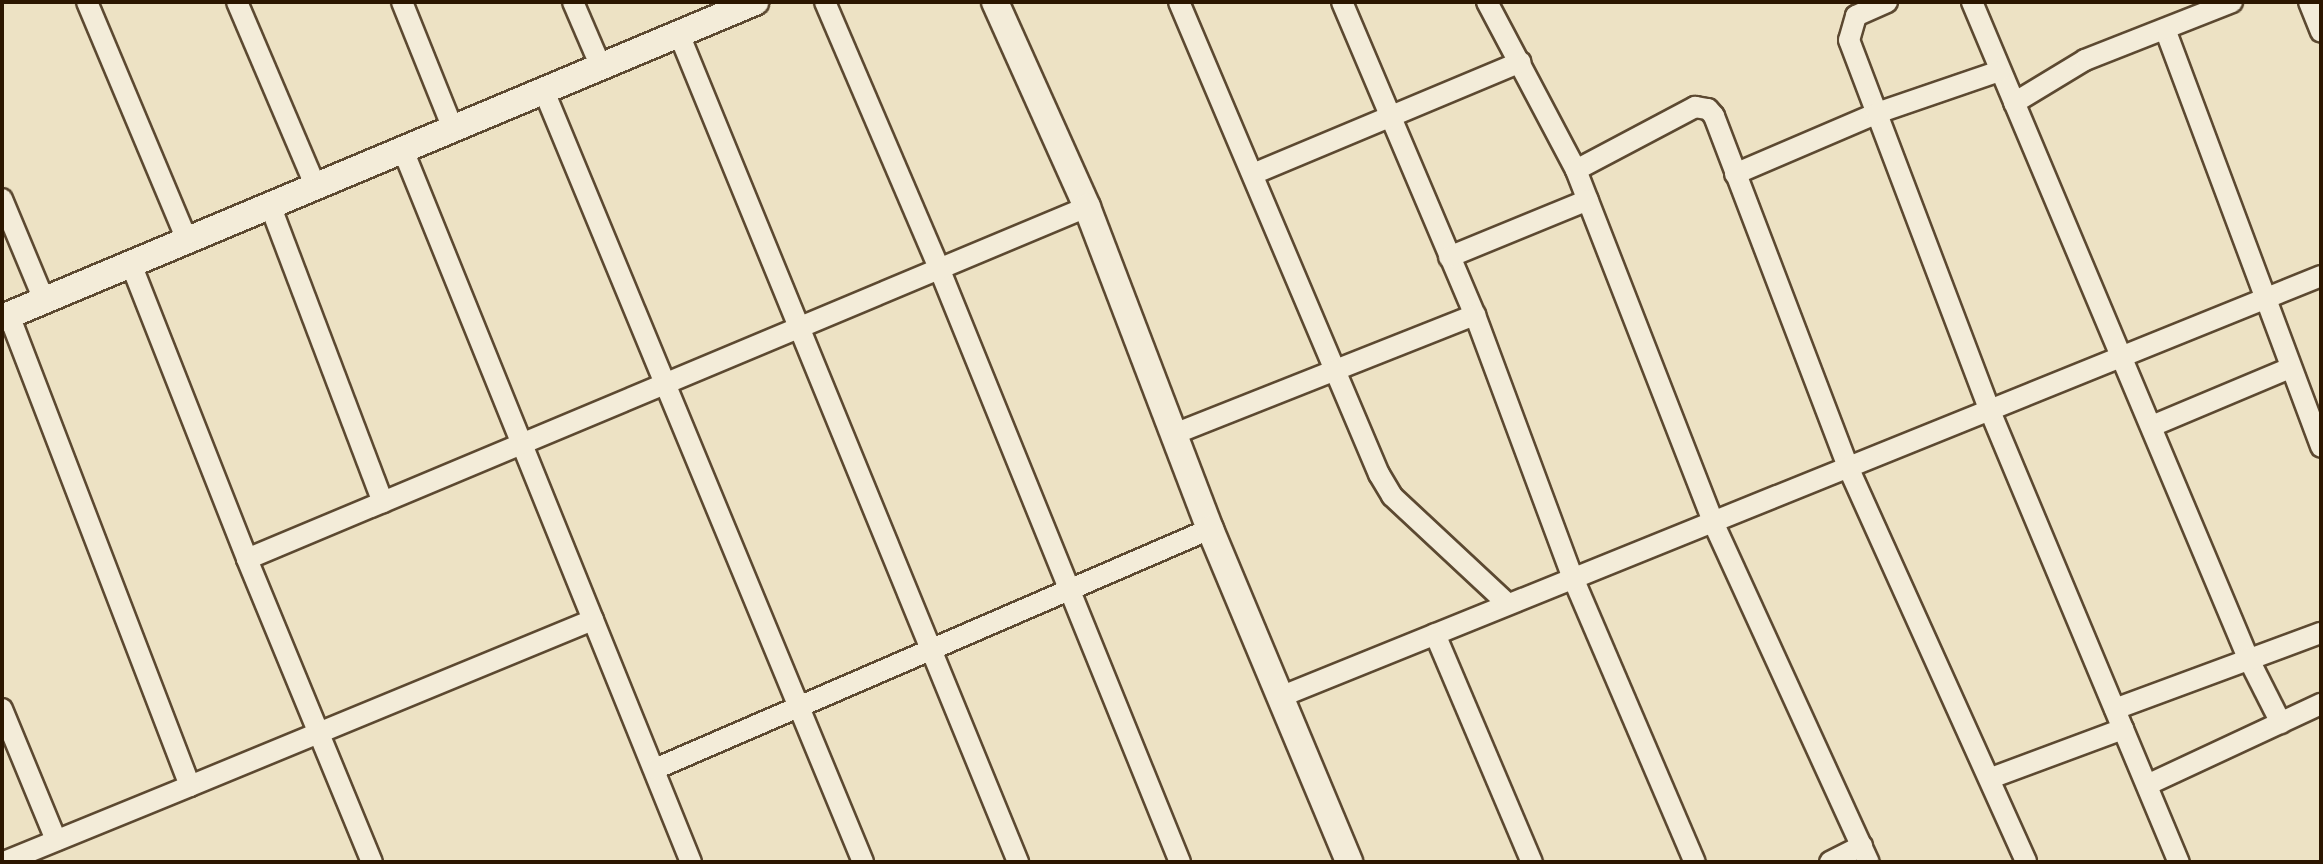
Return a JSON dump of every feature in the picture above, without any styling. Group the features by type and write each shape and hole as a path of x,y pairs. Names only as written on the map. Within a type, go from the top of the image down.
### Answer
{"street":[{"path":"87,2 187,240"},
{"path":"237,2 316,187"},
{"path":"402,2 453,129"},
{"path":"573,2 601,67"},
{"path":"825,2 939,268 1180,862"},
{"path":"995,2 1087,207 1210,529 1349,862"},
{"path":"1179,2 1392,496 1508,604"},
{"path":"1342,2 1475,315 1573,578 1695,862"},
{"path":"1487,2 1576,170 1713,522 1866,854 1830,862"},
{"path":"1972,2 2248,658 2281,723"},
{"path":"2014,103 2085,60 2232,2"},
{"path":"2309,2 2321,32"},
{"path":"190,786 5,317 679,34 743,4"},
{"path":"1875,4 1856,16 1849,40 1990,411 2179,862"},
{"path":"2165,29 2321,447"},
{"path":"679,34 1018,862"},
{"path":"1253,174 1391,119 1521,62"},
{"path":"1735,174 1877,113 2000,71"},
{"path":"544,91 663,387 801,706 863,862"},
{"path":"1576,170 1702,106 1714,116 1848,467 1991,778 2026,862"},
{"path":"403,150 691,862"},
{"path":"2,199 44,300"},
{"path":"1449,257 1588,200"},
{"path":"270,205 383,502"},
{"path":"247,559 1087,207"},
{"path":"131,264 247,559 372,862"},
{"path":"1280,697 2321,276"},
{"path":"1174,434 1475,315"},
{"path":"2152,426 2290,368"},
{"path":"655,769 1210,529"},
{"path":"11,861 593,620"},
{"path":"1991,778 2248,658 2321,633"},
{"path":"1435,634 1532,862"},
{"path":"2147,785 2321,704"},
{"path":"2,709 56,840"}]}
